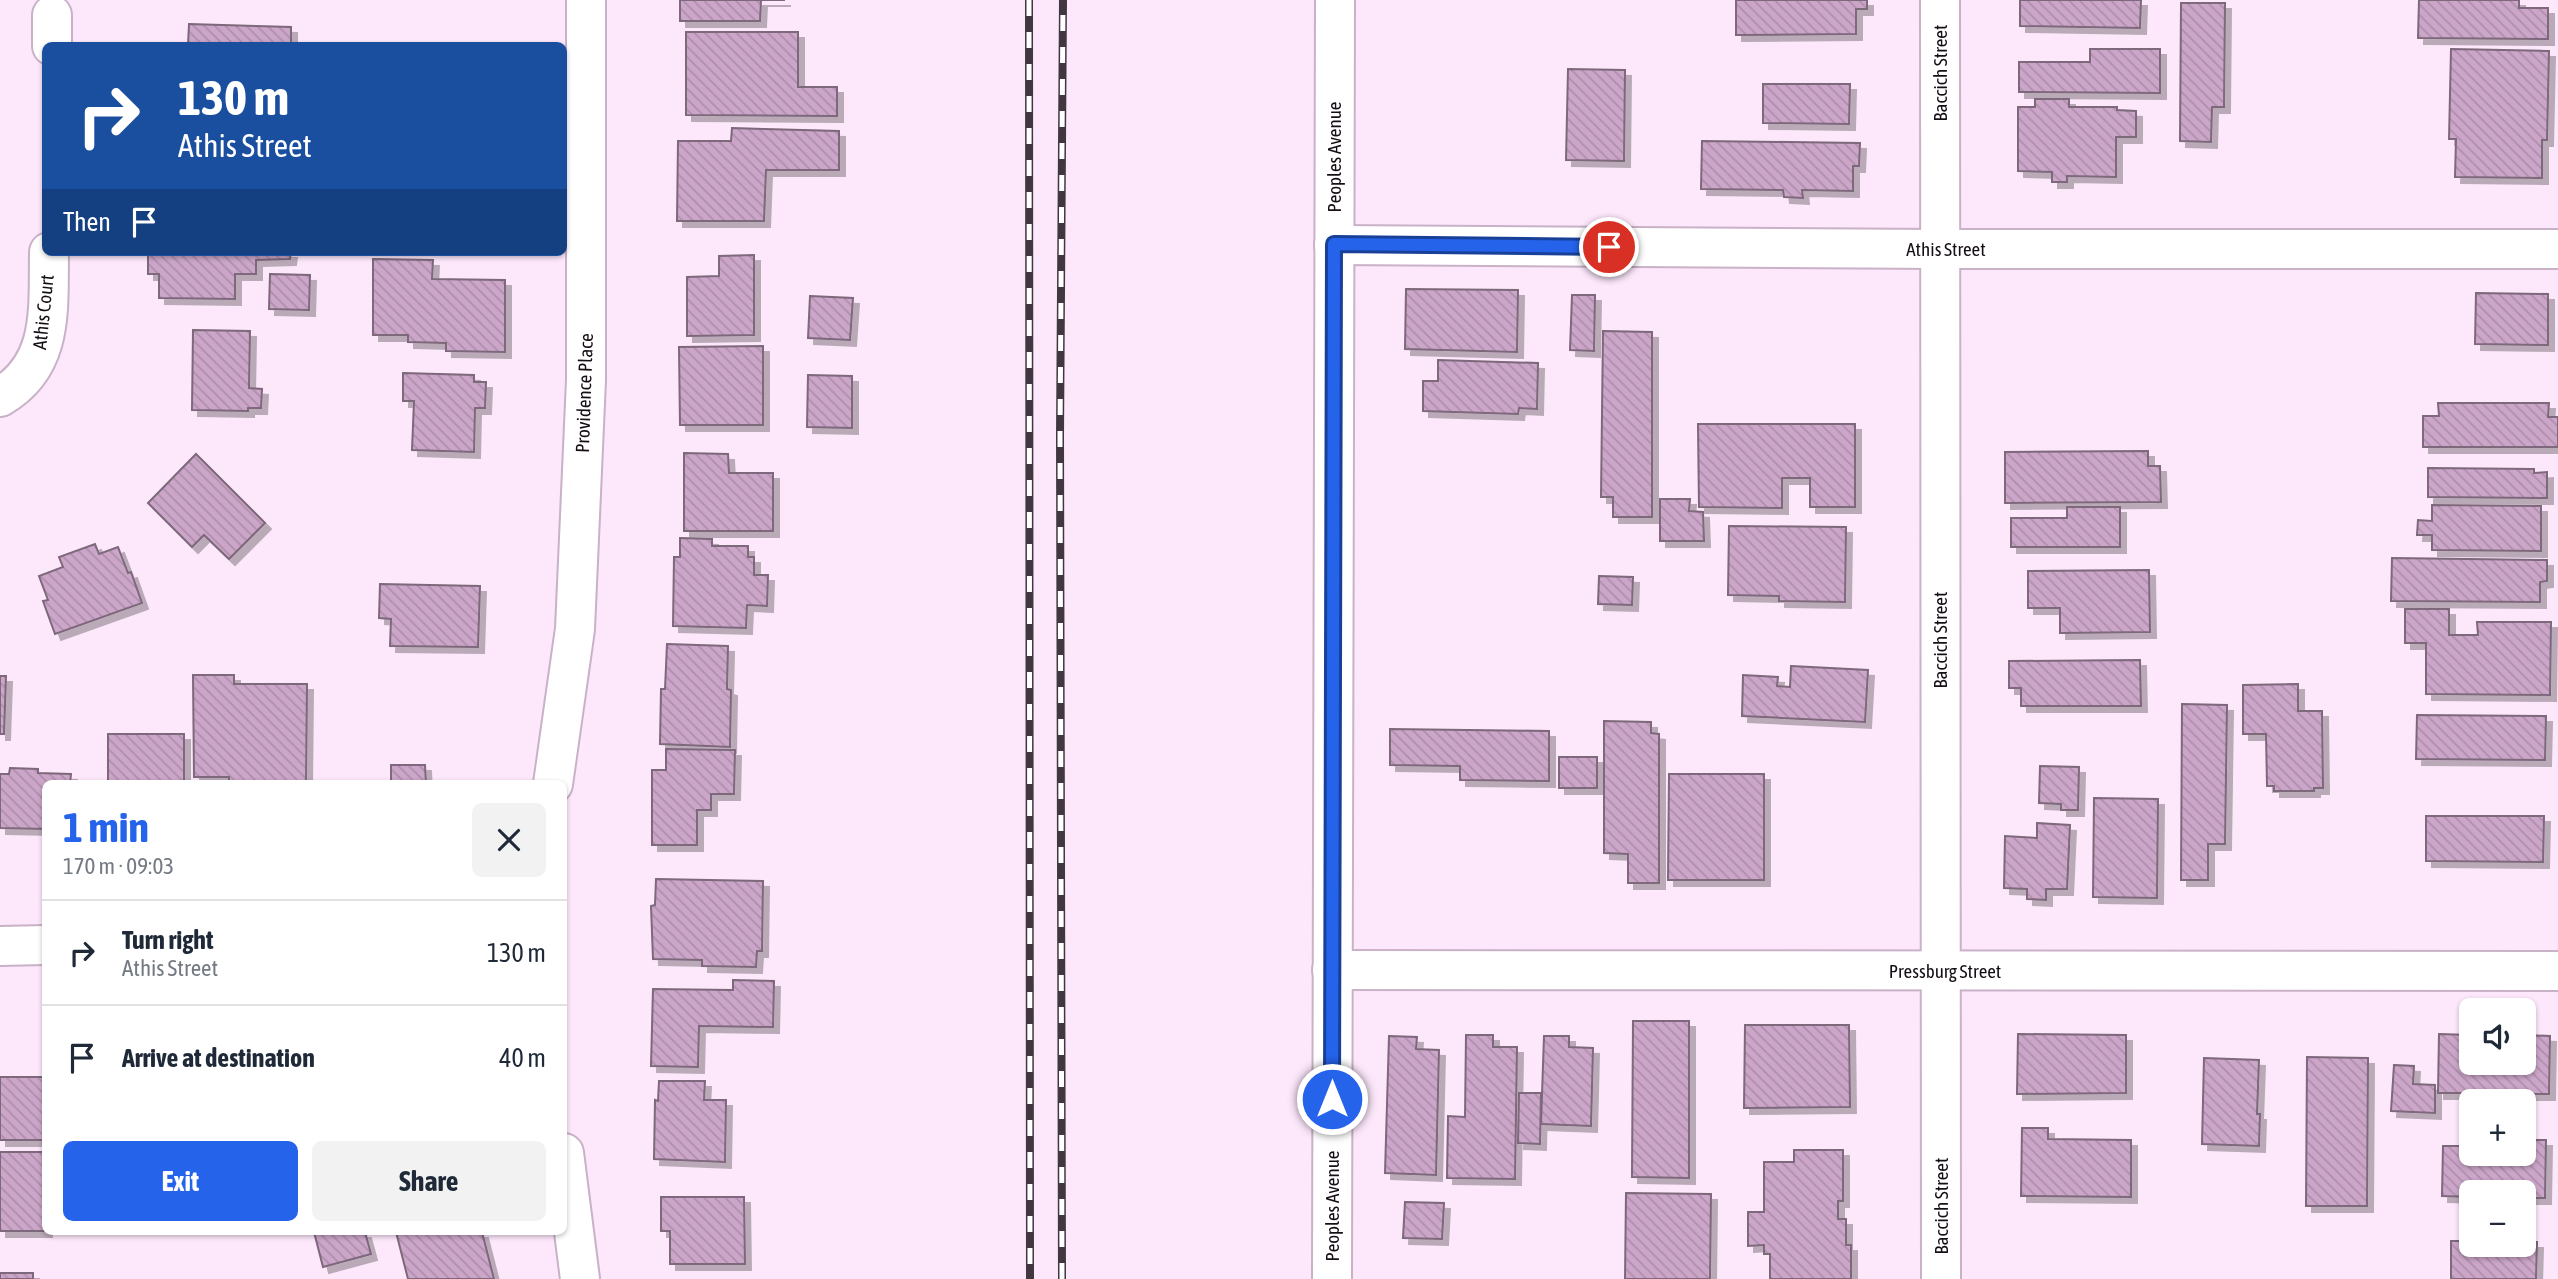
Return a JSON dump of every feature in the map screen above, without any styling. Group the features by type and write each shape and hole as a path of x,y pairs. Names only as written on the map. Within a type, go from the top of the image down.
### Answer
{"street":[{"name":"Providence Place","path":"554,780 575,629 586,380 586,0"},
{"name":"Peoples Avenue","path":"1332,1279 1335,0"},
{"name":"Baccich Street","path":"1940,0 1941,1279"},
{"name":"Athis Street","path":"1334,244 1940,249 2558,249"},
{"name":"Athis Court","path":"0,397 22,381 38,361 45,335 49,256"},
{"path":"0,946 42,945"},
{"name":"Pressburg Street","path":"1332,970 2558,971"},
{"path":"567,1177 580,1279"}],"building":[{"path":"680,0 761,0 760,21 680,21"},
{"path":"1736,0 1867,0 1867,9 1856,9 1856,34 1736,35"},
{"path":"2020,0 2141,0 2140,28 2020,26"},
{"path":"2419,0 2519,0 2519,8 2548,8 2548,39 2418,38"},
{"path":"2181,3 2225,3 2224,107 2212,107 2211,142 2180,141"},
{"path":"189,24 291,27 291,42 188,42"},
{"path":"686,32 798,32 798,87 837,87 837,116 686,115"},
{"path":"2090,49 2160,49 2160,93 2019,92 2019,62 2090,62"},
{"path":"2451,49 2549,51 2547,140 2542,140 2542,178 2455,177 2456,139 2449,139"},
{"path":"1568,69 1625,70 1624,161 1566,160"},
{"path":"1763,84 1850,84 1849,124 1763,123"},
{"path":"2035,99 2069,99 2069,107 2117,107 2117,110 2136,111 2136,137 2116,137 2116,177 2067,176 2067,182 2052,182 2052,172 2018,171 2018,107 2035,107"},
{"path":"732,128 839,131 839,170 766,170 764,221 677,221 678,141 731,141"},
{"path":"1702,141 1860,143 1859,166 1853,166 1853,191 1802,190 1803,198 1784,197 1783,190 1701,189"},
{"path":"754,255 754,335 687,336 687,277 719,276 719,256"},
{"path":"148,256 290,256 290,259 256,260 256,274 235,274 235,299 159,298 159,274 148,274"},
{"path":"373,259 433,260 432,279 505,280 505,352 446,351 446,343 408,342 408,335 373,335"},
{"path":"270,274 310,275 309,310 269,309"},
{"path":"1406,289 1518,290 1517,352 1405,349"},
{"path":"2476,293 2548,294 2548,345 2475,344"},
{"path":"1572,295 1595,295 1594,351 1570,350"},
{"path":"810,296 853,298 850,340 808,338"},
{"path":"193,330 250,331 249,388 262,389 261,408 248,408 248,411 192,410"},
{"path":"1603,331 1652,332 1652,517 1613,517 1613,497 1601,497"},
{"path":"763,346 763,425 680,425 679,347"},
{"path":"1438,360 1538,363 1537,409 1519,408 1518,414 1423,411 1423,381 1438,381"},
{"path":"403,373 474,375 474,382 486,382 485,408 475,408 474,452 412,450 414,401 403,401"},
{"path":"808,375 852,376 852,428 807,427"},
{"path":"2438,403 2549,403 2548,417 2558,417 2558,447 2423,447 2423,416 2439,416"},
{"path":"1698,424 1855,424 1855,507 1810,507 1810,478 1782,478 1782,508 1699,507"},
{"path":"2148,451 2148,466 2160,466 2161,502 2005,503 2005,452"},
{"path":"684,453 728,454 729,473 773,473 773,531 684,531"},
{"path":"196,454 265,523 229,559 204,535 192,547 148,503"},
{"path":"2428,468 2534,469 2534,473 2547,472 2547,498 2428,497"},
{"path":"1660,499 1690,499 1689,511 1703,512 1704,541 1660,541"},
{"path":"2432,505 2541,506 2541,551 2432,550 2432,535 2417,535 2418,520 2432,521"},
{"path":"2067,507 2120,507 2120,547 2011,547 2011,518 2067,518"},
{"path":"1729,526 1846,527 1845,602 1779,601 1779,596 1728,595"},
{"path":"680,538 712,539 712,546 748,546 748,557 754,557 754,575 768,575 767,606 747,605 746,628 673,626 674,557 680,557"},
{"path":"95,544 99,554 118,547 128,573 131,572 142,603 55,634 43,601 48,600 39,576 63,567 59,557"},
{"path":"2392,558 2547,560 2547,581 2540,582 2540,602 2391,601"},
{"path":"2149,570 2150,632 2060,633 2060,608 2028,608 2028,571"},
{"path":"1599,576 1633,577 1632,605 1598,604"},
{"path":"380,584 480,586 478,647 390,646 391,619 379,618"},
{"path":"2405,609 2449,609 2449,635 2478,635 2477,622 2551,622 2550,695 2426,694 2426,643 2405,643"},
{"path":"667,644 728,646 727,689 731,690 730,747 660,744 661,689 665,689"},
{"path":"2140,660 2141,706 2021,706 2021,688 2009,688 2009,661"},
{"path":"1791,666 1868,670 1865,722 1742,716 1743,675 1778,677 1777,686 1790,687"},
{"path":"193,675 234,675 234,684 307,684 306,780 194,777"},
{"path":"0,676 6,676 4,734 0,734"},
{"path":"2298,684 2298,711 2322,711 2323,788 2314,788 2314,791 2274,791 2274,786 2267,786 2266,734 2243,734 2243,685"},
{"path":"2182,704 2227,705 2225,844 2208,844 2208,880 2181,880"},
{"path":"2417,715 2546,716 2545,760 2416,759"},
{"path":"1604,721 1651,722 1651,733 1659,734 1659,883 1628,883 1628,854 1604,853"},
{"path":"1390,729 1549,731 1549,781 1460,780 1460,766 1390,765"},
{"path":"108,734 184,734 184,780 108,780"},
{"path":"666,749 735,750 734,794 711,794 711,810 697,810 697,845 652,845 652,770 666,770"},
{"path":"1559,757 1597,757 1597,788 1559,788"},
{"path":"391,765 425,765 426,780 391,780"},
{"path":"2040,766 2079,767 2078,810 2061,810 2061,804 2039,803"},
{"path":"10,768 38,769 38,773 71,774 70,780 42,780 42,829 0,828 0,774 9,774"},
{"path":"1669,774 1764,774 1764,880 1668,880"},
{"path":"2094,798 2158,799 2157,898 2093,897"},
{"path":"2426,816 2544,816 2543,862 2426,861"},
{"path":"2037,823 2070,825 2067,889 2046,889 2046,900 2027,899 2027,889 2004,888 2005,836 2037,838"},
{"path":"656,879 763,881 762,951 757,951 756,967 702,966 702,960 653,959 651,906 655,905"},
{"path":"733,980 774,981 773,1027 699,1026 698,1067 651,1066 653,989 733,990"},
{"path":"1633,1021 1689,1021 1689,1178 1632,1177"},
{"path":"1745,1025 1849,1025 1850,1107 1744,1108"},
{"path":"2018,1034 2126,1035 2126,1093 2017,1094"},
{"path":"2439,1034 2459,1035 2459,1075 2536,1075 2536,1035 2550,1036 2549,1094 2536,1094 2536,1089 2459,1089 2459,1093 2438,1093"},
{"path":"1466,1035 1493,1035 1493,1047 1517,1047 1515,1179 1447,1178 1448,1116 1465,1117"},
{"path":"1389,1036 1417,1037 1416,1049 1439,1050 1436,1175 1385,1173"},
{"path":"1544,1036 1569,1036 1569,1047 1593,1048 1591,1126 1541,1124"},
{"path":"2307,1057 2368,1058 2367,1206 2306,1206"},
{"path":"2204,1058 2259,1060 2259,1146 2202,1144"},
{"path":"2394,1065 2414,1066 2413,1084 2435,1085 2435,1113 2391,1111"},
{"path":"0,1077 42,1077 42,1140 0,1140"},
{"path":"659,1081 705,1081 704,1100 726,1100 725,1162 654,1159 655,1100 658,1101"},
{"path":"1519,1093 1541,1093 1540,1144 1518,1143"},
{"path":"2022,1128 2048,1128 2048,1139 2131,1140 2131,1197 2021,1196"},
{"path":"2536,1140 2546,1140 2545,1198 2536,1198 2536,1180 2459,1180 2459,1197 2442,1196 2443,1146 2459,1146 2459,1166 2536,1166"},
{"path":"1794,1150 1843,1150 1843,1201 1838,1201 1838,1219 1846,1219 1846,1245 1851,1245 1851,1279 1770,1279 1770,1254 1764,1254 1764,1245 1748,1246 1748,1212 1764,1212 1764,1162 1794,1162"},
{"path":"0,1152 42,1152 42,1231 0,1231"},
{"path":"1626,1193 1711,1194 1710,1279 1625,1279"},
{"path":"661,1197 744,1197 745,1264 670,1264 670,1231 661,1231"},
{"path":"1405,1202 1444,1203 1442,1239 1403,1238"},
{"path":"315,1235 366,1235 371,1254 323,1267"},
{"path":"397,1235 483,1235 494,1279 408,1279"},
{"path":"2451,1241 2459,1241 2459,1257 2536,1257 2537,1242 2536,1279 2451,1279"},
{"path":"0,1273 33,1273 33,1279 0,1279"}],"railway":[{"path":"1029,0 1030,1279"},
{"path":"1062,1279 1060,436 1063,0"}],"route":[{"path":"1332,1099 1334,244 1609,247"}]}
